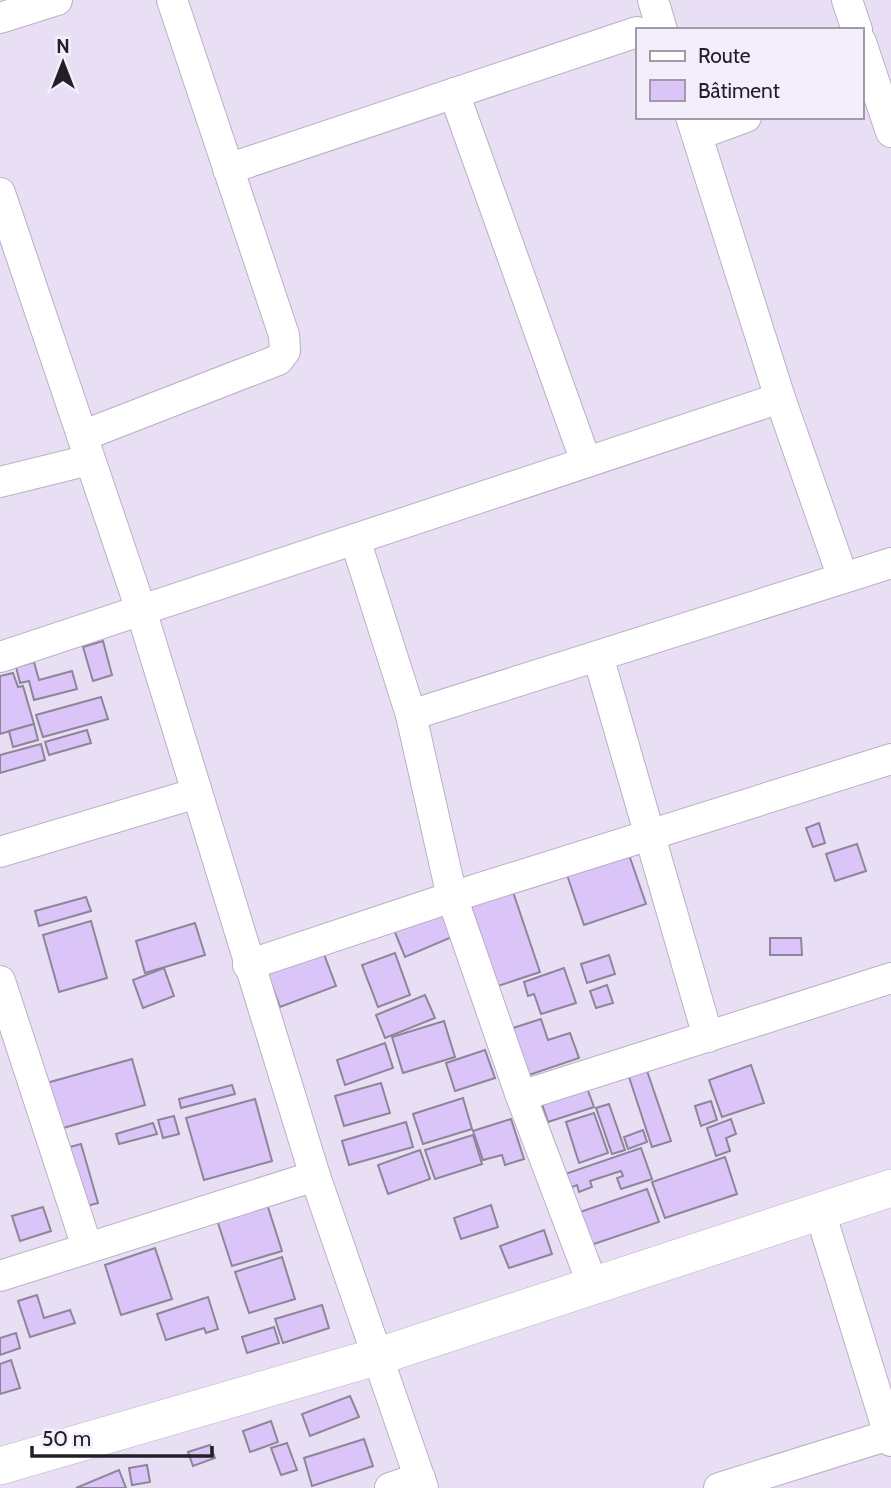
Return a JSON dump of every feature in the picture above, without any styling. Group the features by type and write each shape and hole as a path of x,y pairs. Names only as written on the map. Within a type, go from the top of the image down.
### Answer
{"street":[{"path":"0,18 57,0"},
{"path":"0,482 86,448 278,360 285,351 285,335 172,0"},
{"path":"847,0 856,28"},
{"path":"228,170 636,28"},
{"path":"863,46 875,71 891,132"},
{"path":"454,93 586,462"},
{"path":"734,119 694,126 780,398 843,578"},
{"path":"0,193 141,610 315,1176 421,1483 390,1488"},
{"path":"0,657 780,398"},
{"path":"355,539 411,715 452,897 521,1096 592,1283"},
{"path":"411,715 891,563"},
{"path":"598,656 708,1037"},
{"path":"248,965 452,897 890,762"},
{"path":"0,852 197,793"},
{"path":"521,1096 891,978"},
{"path":"0,981 87,1247"},
{"path":"0,1276 315,1176"},
{"path":"0,1466 379,1356 592,1283 891,1188"},
{"path":"719,1488 890,1438 820,1212"}],"building":[{"path":"103,641 112,675 93,681 83,647"},
{"path":"34,662 39,680 72,671 77,689 34,700 29,681 20,683 16,667"},
{"path":"13,673 18,687 23,686 34,724 0,734 0,676"},
{"path":"101,697 108,719 43,737 36,715"},
{"path":"34,724 38,740 13,747 9,731"},
{"path":"87,730 91,743 49,755 45,742"},
{"path":"41,744 45,760 0,773 0,755"},
{"path":"819,823 825,843 813,847 806,828"},
{"path":"857,844 866,871 835,881 826,854"},
{"path":"628,852 646,904 584,925 566,872"},
{"path":"510,883 540,972 498,986 468,897"},
{"path":"86,897 91,911 39,926 35,911"},
{"path":"441,910 452,937 405,957 394,930"},
{"path":"91,921 107,978 59,992 43,935"},
{"path":"195,923 205,955 145,973 136,941"},
{"path":"770,938 801,938 802,955 770,955"},
{"path":"322,949 336,986 280,1007 266,970"},
{"path":"395,953 410,995 378,1007 362,965"},
{"path":"609,955 615,974 587,983 581,964"},
{"path":"164,968 174,996 143,1008 133,980"},
{"path":"564,968 576,1003 541,1014 534,994 528,996 524,982"},
{"path":"607,985 613,1003 596,1008 590,991"},
{"path":"425,995 435,1018 385,1038 376,1015"},
{"path":"541,1019 548,1040 570,1033 579,1058 529,1075 513,1028"},
{"path":"444,1021 455,1057 403,1073 392,1037"},
{"path":"385,1043 393,1068 345,1085 337,1060"},
{"path":"485,1050 495,1078 455,1091 446,1063"},
{"path":"132,1059 145,1105 56,1130 43,1084"},
{"path":"751,1065 764,1103 722,1117 709,1080"},
{"path":"646,1068 671,1141 652,1147 628,1074"},
{"path":"381,1083 390,1113 344,1126 335,1096"},
{"path":"232,1085 235,1094 181,1108 179,1099"},
{"path":"587,1088 594,1107 548,1122 542,1104"},
{"path":"463,1098 472,1129 423,1144 413,1114"},
{"path":"255,1099 272,1161 204,1180 186,1118"},
{"path":"711,1101 717,1120 701,1126 695,1106"},
{"path":"609,1104 625,1150 612,1154 596,1108"},
{"path":"594,1113 608,1153 579,1163 566,1122"},
{"path":"174,1116 179,1134 163,1138 158,1120"},
{"path":"511,1119 524,1159 505,1165 502,1155 483,1160 473,1131"},
{"path":"731,1119 736,1134 726,1138 730,1151 716,1156 707,1128"},
{"path":"406,1122 413,1147 349,1165 342,1141"},
{"path":"153,1123 157,1134 119,1144 116,1134"},
{"path":"643,1130 647,1142 628,1149 624,1137"},
{"path":"473,1135 482,1164 435,1179 425,1150"},
{"path":"81,1144 98,1203 79,1208 63,1149"},
{"path":"641,1148 652,1179 621,1189 617,1178 623,1176 621,1171 590,1181 592,1187 579,1192 577,1185 570,1188 565,1174"},
{"path":"420,1150 430,1179 388,1194 378,1165"},
{"path":"725,1157 737,1194 665,1218 652,1182"},
{"path":"647,1189 659,1222 588,1246 577,1213"},
{"path":"267,1204 282,1251 232,1266 217,1220"},
{"path":"491,1205 498,1227 461,1239 454,1218"},
{"path":"43,1207 51,1231 20,1241 12,1216"},
{"path":"544,1230 552,1254 509,1268 500,1246"},
{"path":"155,1248 172,1299 121,1315 105,1265"},
{"path":"282,1257 295,1299 249,1313 235,1272"},
{"path":"37,1295 44,1318 70,1310 75,1323 30,1337 18,1301"},
{"path":"208,1297 218,1329 206,1333 204,1328 166,1340 157,1314"},
{"path":"322,1305 329,1328 283,1343 275,1319"},
{"path":"274,1327 279,1343 247,1353 242,1337"},
{"path":"16,1333 20,1348 0,1355 0,1338"},
{"path":"11,1360 20,1388 0,1394 0,1364"},
{"path":"350,1396 359,1417 310,1436 302,1414"},
{"path":"271,1421 278,1442 250,1452 243,1431"},
{"path":"364,1439 373,1466 312,1486 304,1458"},
{"path":"287,1443 297,1470 281,1475 271,1448"},
{"path":"210,1445 215,1458 193,1466 188,1452"},
{"path":"147,1465 150,1482 132,1485 129,1468"},
{"path":"119,1470 126,1488 76,1488"}]}
